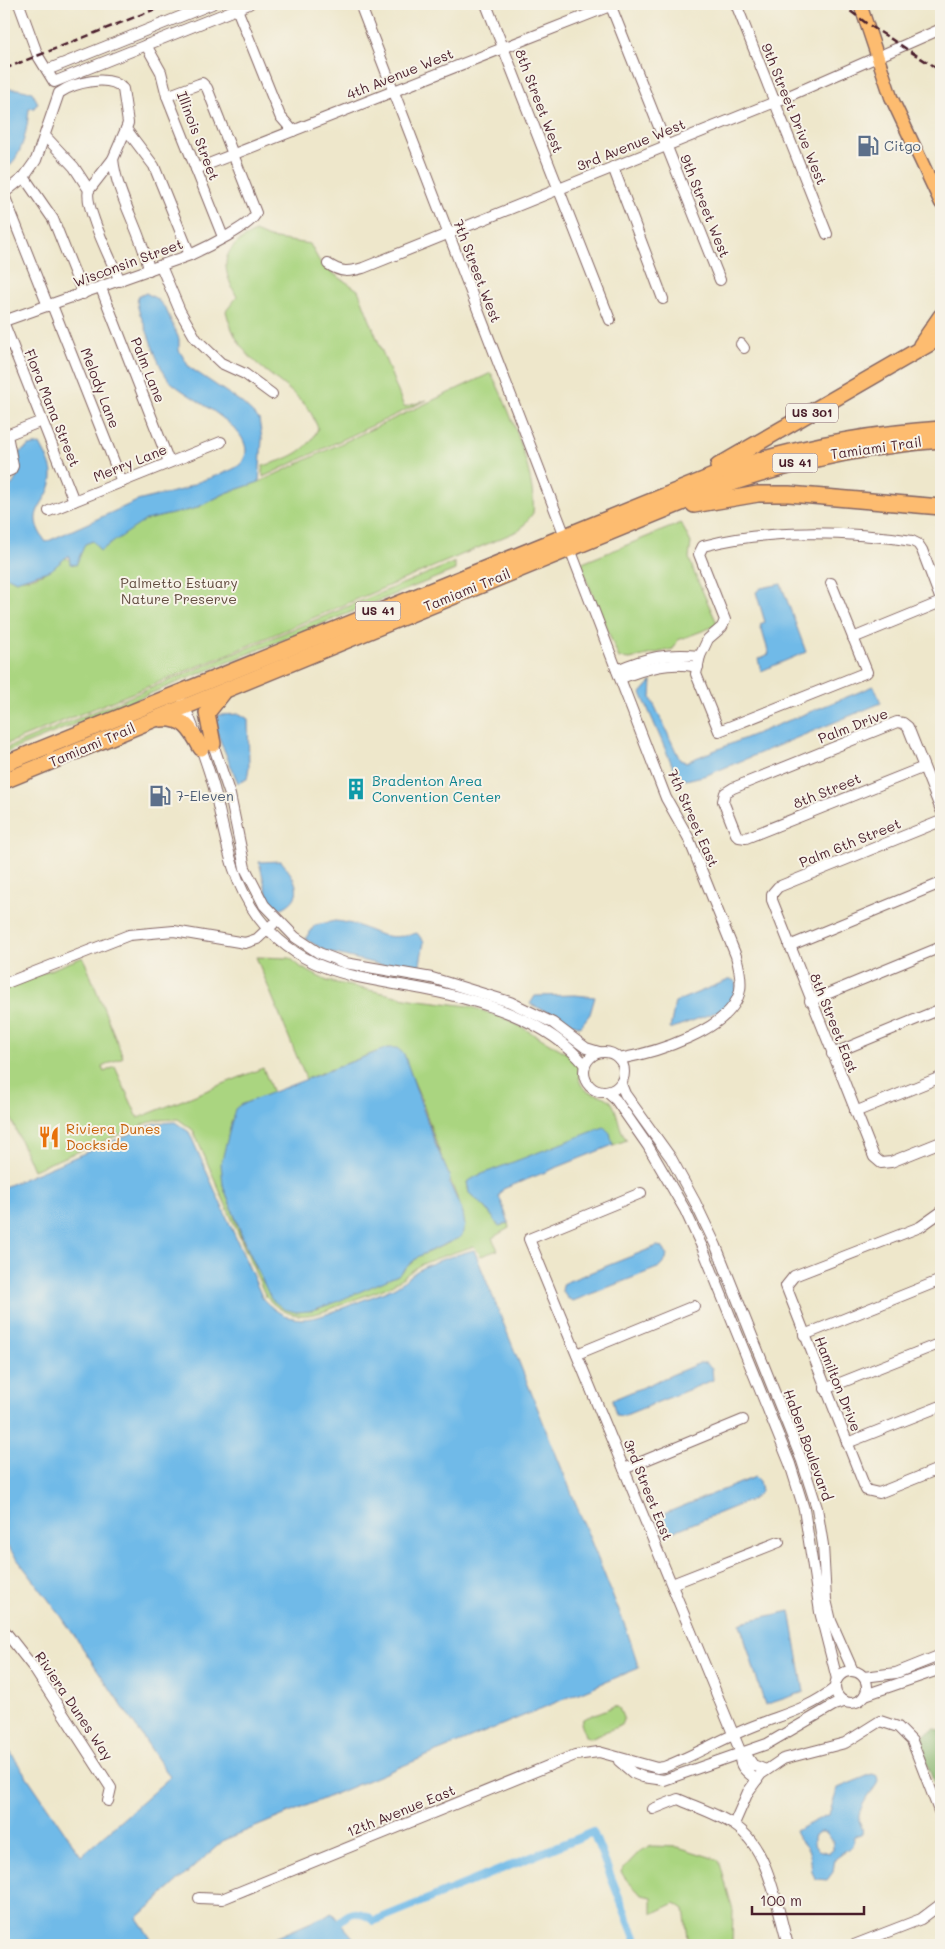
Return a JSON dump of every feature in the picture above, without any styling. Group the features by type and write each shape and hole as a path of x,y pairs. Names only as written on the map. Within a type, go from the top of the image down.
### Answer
{"highway":[{"path":"912,355 932,332 941,316"},
{"name":"US 301","path":"681,487 941,337"},
{"name":"Tamiami Trail","path":"4,781 155,719 187,697 230,688 568,542 681,487 748,463 808,447 879,435 941,429"},
{"name":"Tamiami Trail","path":"4,764 187,697 568,542 656,514 743,479 808,460 860,449 941,440"},
{"path":"656,514 728,498 758,494 832,496 941,507"},
{"path":"207,746 207,713 217,698 230,688"},
{"path":"155,719 180,720 187,724 207,746"}],"main road":[{"path":"860,4 894,104 941,202"}],"street":[{"path":"18,4 38,56 54,82 106,81 117,83 123,89 128,123 113,159 89,190 87,197 120,281"},
{"path":"46,70 212,4"},
{"path":"4,194 24,177 36,160 46,137 58,96 72,81 100,63 236,6 249,4"},
{"name":"7th Street West","path":"360,4 568,542"},
{"name":"8th Street West","path":"486,4 610,320"},
{"name":"4th Avenue West","path":"196,169 612,4"},
{"name":"9th Street West","path":"612,4 720,280"},
{"name":"9th Street Drive West","path":"736,4 827,234"},
{"path":"236,6 280,116 293,131"},
{"name":"3rd Avenue West","path":"328,264 339,271 352,271 775,102 878,59 901,45 941,29"},
{"name":"Illinois Street","path":"146,45 161,72 167,96 223,238"},
{"path":"96,50 106,81"},
{"path":"167,96 198,84 205,85 234,155"},
{"path":"126,128 154,166 190,255"},
{"path":"46,137 74,167 89,190"},
{"name":"Wisconsin Street","path":"4,323 190,255 211,246 248,225 256,213 234,155"},
{"path":"113,159 120,186 142,238 149,270"},
{"path":"613,167 663,299"},
{"path":"24,177 53,219 84,294"},
{"name":"Melody Lane","path":"4,194 122,482"},
{"path":"161,266 180,311 196,339 221,363 245,374 272,394"},
{"name":"Palm Lane","path":"101,288 170,462"},
{"name":"Flora Mana Street","path":"4,323 74,501"},
{"path":"4,473 11,470 13,466 5,436 42,421"},
{"name":"Merry Lane","path":"49,511 222,442"},
{"path":"831,583 853,638 867,672 719,731 696,674 700,656 708,639 722,627 724,620 699,554 703,546 733,538 807,533 912,541 918,544 941,601 853,638"},
{"name":"7th Street East","path":"568,542 666,798 688,837 736,956 740,972 740,991 726,1016 712,1026 646,1054 619,1059"},
{"path":"619,674 649,662 700,656"},
{"path":"677,659 698,667"},
{"path":"187,697 230,795 245,868 264,905 278,921 303,943 331,958 361,967 432,978 489,994 529,1010 553,1023 586,1048 610,1053 619,1059 624,1071 620,1084 608,1093 596,1091 586,1083 584,1077 585,1065 593,1055 599,1052"},
{"name":"Palm Drive","path":"739,838 723,801 725,793 897,722 903,723 908,727 941,810"},
{"path":"207,746 234,873 250,904 267,928 290,949 322,967 352,977 424,990 476,1003 521,1020 573,1050 585,1065"},
{"name":"8th Street","path":"739,838 759,834 924,767"},
{"name":"Palm 6th Street","path":"772,894 778,887 941,821"},
{"path":"789,946 941,884"},
{"name":"8th Street East","path":"772,894 774,908 810,1001 855,1112 877,1160 881,1163 891,1162 941,1142"},
{"path":"4,984 129,936 174,931 245,943 257,939 267,928 278,921"},
{"path":"810,1001 941,947"},
{"path":"424,990 432,978"},
{"path":"832,1054 941,1010"},
{"name":"7th Street East","path":"624,1071 646,1054"},
{"path":"855,1112 941,1077"},
{"name":"Haben Boulevard","path":"620,1084 625,1094 671,1158 692,1195 716,1246 757,1346 809,1480 817,1508 823,1545 828,1607 836,1636 853,1671"},
{"name":"Haben Boulevard","path":"608,1093 616,1100 648,1146 685,1210 745,1351 798,1487 808,1526 820,1612 836,1684"},
{"name":"3rd Street East","path":"641,1193 529,1239 741,1753 739,1759 743,1768 757,1780"},
{"name":"Hamilton Drive","path":"941,1212 920,1227 794,1276 787,1282 788,1296 864,1486 870,1492 879,1493 941,1468"},
{"path":"804,1335 941,1280"},
{"path":"577,1354 694,1306"},
{"path":"826,1389 941,1343"},
{"path":"745,1351 757,1346"},
{"path":"847,1443 941,1406"},
{"path":"624,1469 743,1420"},
{"path":"672,1584 779,1542"},
{"name":"Riviera Dunes Way","path":"4,1630 33,1667 111,1788 108,1801"},
{"path":"941,1655 896,1673 864,1677 853,1671 845,1672 836,1684 839,1698 844,1702 854,1703 865,1695 941,1670"},
{"path":"864,1677 868,1688 865,1695"},
{"name":"12th Avenue East","path":"199,1898 222,1899 575,1755 599,1752 657,1768 664,1767 758,1724 811,1705 836,1684"},
{"name":"12th Avenue East","path":"614,1757 634,1773 657,1781 670,1778 767,1744 834,1704 844,1702"},
{"path":"734,1824 757,1780 766,1770 783,1759 845,1743 880,1721 891,1723 907,1733 912,1741 941,1816"},
{"path":"741,1753 745,1754 754,1764 766,1770"},
{"path":"653,1809 678,1799 734,1824 747,1835 761,1859 788,1945"},
{"path":"854,1945 921,1919 941,1904"}],"green space":[{"path":"255,232 269,238 310,244 322,266 358,290 404,407 427,400 263,477 263,466 296,454 309,443 318,428 307,407 249,356 232,329 226,311 237,297 228,276 226,259 235,245 243,238"},
{"name":"Palmetto Estuary Nature Preserve","path":"491,373 513,422 531,480 533,513 520,530 226,655 4,745 4,575 21,579 37,576 52,568 65,557 76,565 84,544 146,520 194,509 226,493 259,482"},
{"path":"681,523 691,543 689,558 695,575 718,625 678,640 673,649 630,659 619,658 580,564"},
{"path":"455,562 455,570 4,753 4,749"},
{"path":"83,957 123,1057 102,1067 104,1072 115,1067 138,1118 263,1068 273,1093 240,1105 231,1123 223,1185 243,1241 264,1284 317,1309 398,1275 419,1256 451,1242 463,1213 404,1054 387,1048 306,1079 256,957 290,958 302,968 327,981 411,999 469,1006 509,1020 572,1056 580,1066 579,1077 581,1084 585,1089 603,1096 612,1103 622,1132 627,1140 613,1145 612,1142 517,1163 467,1182 469,1193 486,1208 499,1226 508,1223 509,1228 492,1238 498,1250 481,1256 474,1246 420,1265 398,1281 381,1290 320,1313 298,1315 288,1313 277,1307 266,1297 193,1130 178,1119 155,1120 33,1170 4,1102 4,988"},
{"path":"615,1706 619,1708 624,1720 622,1725 590,1738 585,1736 581,1723 583,1719"},
{"path":"935,1729 941,1730 941,1803 918,1738"},
{"path":"652,1846 678,1847 719,1860 733,1911 732,1945 689,1945 684,1909 675,1903 652,1914 652,1897 641,1895 627,1881 621,1871 640,1851"}],"water":[{"path":"4,89 32,92 38,103 34,108 29,109 26,131 19,152 11,165 4,166"},
{"path":"146,293 157,299 166,309 179,339 179,350 189,367 241,402 259,419 262,439 259,482 226,493 194,509 146,520 100,551 93,541 85,544 76,565 70,564 69,555 51,570 16,581 4,575 4,490 13,484 20,471 19,453 29,446 40,444 51,469 50,487 36,515 39,531 46,542 137,501 185,489 225,473 243,461 246,449 241,437 232,426 176,386 164,373 138,308 138,297"},
{"path":"781,584 806,652 761,671 758,659 769,654 760,624 765,622 756,592 761,588"},
{"path":"652,681 651,698 680,760 686,762 874,686 881,703 707,775 686,780 676,774 641,693"},
{"path":"240,714 248,719 249,767 247,779 238,783 215,728 218,715"},
{"path":"281,861 294,880 296,893 294,899 289,904 280,909 269,901 259,862"},
{"path":"335,921 392,937 417,933 424,942 419,969 389,967 328,952 305,939 315,925"},
{"path":"731,979 736,982 736,990 727,1008 670,1029 675,1002"},
{"path":"575,995 595,997 590,1014 580,1027 530,1004 535,996"},
{"path":"387,1048 397,1048 404,1054 435,1143 449,1175 450,1184 463,1213 465,1226 461,1237 419,1256 398,1275 334,1303 309,1311 296,1312 284,1309 271,1299 244,1241 223,1185 221,1164 235,1109 240,1105"},
{"path":"175,1122 189,1132 263,1299 274,1309 285,1315 306,1319 328,1314 390,1289 426,1266 474,1250 627,1631 639,1668 224,1840 137,1918 155,1945 4,1945 4,1743 81,1856 170,1777 61,1616 4,1542 4,1187 156,1123"},
{"path":"604,1127 610,1133 613,1145 503,1189 499,1196 508,1223 499,1226 486,1208 469,1193 467,1182 477,1176"},
{"path":"657,1246 662,1247 667,1254 666,1260 660,1267 573,1301 567,1298 562,1290 564,1283"},
{"path":"700,1363 706,1363 712,1368 713,1380 623,1416 616,1415 612,1400"},
{"path":"755,1477 759,1481 761,1492 751,1500 667,1534 663,1533 656,1521 661,1515"},
{"path":"790,1611 804,1692 765,1705 740,1624"},
{"path":"872,1774 878,1776 879,1781 860,1811 859,1818 862,1835 854,1836 852,1846 835,1858 833,1872 827,1880 816,1879 809,1852 795,1831 829,1814 838,1788","holes":["819,1832 826,1832 833,1842 833,1850 829,1853 818,1850 814,1845 814,1836"]},
{"path":"332,1913 357,1942 364,1945 259,1945"}],"waterway":[{"path":"339,1922 353,1913 360,1913 374,1921 593,1832 638,1945"}],"railway":[{"path":"4,69 168,4"},
{"path":"841,4 866,23 941,71"}],"place":[{"name":"Citgo","path":"868,146"},
{"name":"Bradenton Area Convention Center","path":"356,789"},
{"name":"7-Eleven","path":"160,796"},
{"name":"Riviera Dunes Dockside","path":"49,1137"}]}
